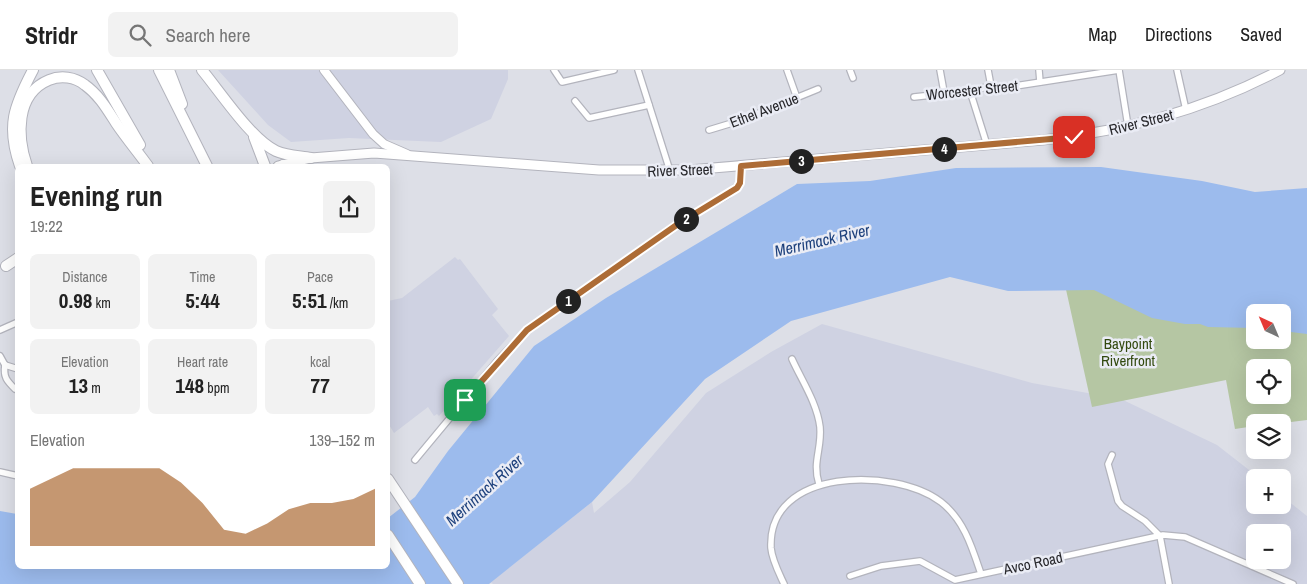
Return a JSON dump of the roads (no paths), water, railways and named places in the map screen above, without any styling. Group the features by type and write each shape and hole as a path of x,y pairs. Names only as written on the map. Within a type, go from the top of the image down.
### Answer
{"highway":[{"path":"19,164 12,136 12,118 16,104 33,70"},
{"path":"97,70 149,164"},
{"path":"159,70 206,164"},
{"path":"169,70 194,141"},
{"path":"202,70 252,132 278,152 311,158"},
{"path":"27,164 20,136 22,113 28,98 38,84 54,78 66,77 83,84 103,102 149,164"},
{"path":"252,132 263,164"},
{"path":"304,164 311,158"},
{"path":"3,268 15,260"},
{"path":"390,482 458,584"},
{"path":"390,538 420,584"}],"main road":[{"path":"324,70 372,134 384,144 407,154"},
{"name":"River Street","path":"289,164 311,158 374,153 407,154 598,170 670,171 1074,137 1128,126 1186,110 1223,97 1276,71"},
{"path":"372,134 374,153"},
{"path":"3,268 15,263"}],"street":[{"path":"554,70 562,82 614,70"},
{"path":"638,70 670,171"},
{"path":"787,70 797,98"},
{"path":"850,70 853,78"},
{"path":"940,70 944,92"},
{"path":"988,70 991,86"},
{"path":"1039,70 1040,82"},
{"path":"1119,70 1128,126"},
{"name":"Worcester Street","path":"914,97 991,86 1015,86 1119,70"},
{"path":"1177,70 1186,110"},
{"name":"Ethel Avenue","path":"709,130 818,89"},
{"path":"970,90 987,145"},
{"path":"575,101 589,118 650,105"},
{"path":"415,460 498,360 527,330 678,224 728,195 740,183 741,166"},
{"path":"0,330 15,323"},
{"path":"0,356 5,365 3,374 15,389"},
{"path":"792,359 818,413 819,442 814,471 819,484"},
{"path":"5,365 15,368"},
{"path":"1112,455 1108,464 1118,501 1126,509 1145,520 1160,536 1169,584"},
{"path":"0,472 15,475"},
{"path":"784,584 771,550 775,522 791,502 819,484 839,481 890,482 928,493 942,503 969,536 981,574"},
{"name":"Avco Road","path":"850,576 881,566 920,561 955,580 1160,536 1185,537 1293,584"}],"water":[{"name":"Merrimack River","path":"1101,167 1202,181 1255,192 1307,188 1307,334 1291,332 1291,304 1246,304 1246,328 1208,327 1200,324 1185,324 1152,318 1094,290 1008,291 950,277 791,321 705,379 592,502 489,584 0,584 0,511 15,514 15,569 390,569 390,516 415,497 448,451 534,346 606,298 797,184 870,181 956,168"}],"park label":[{"name":"Baypoint Riverfront","path":"1128,352"}]}
